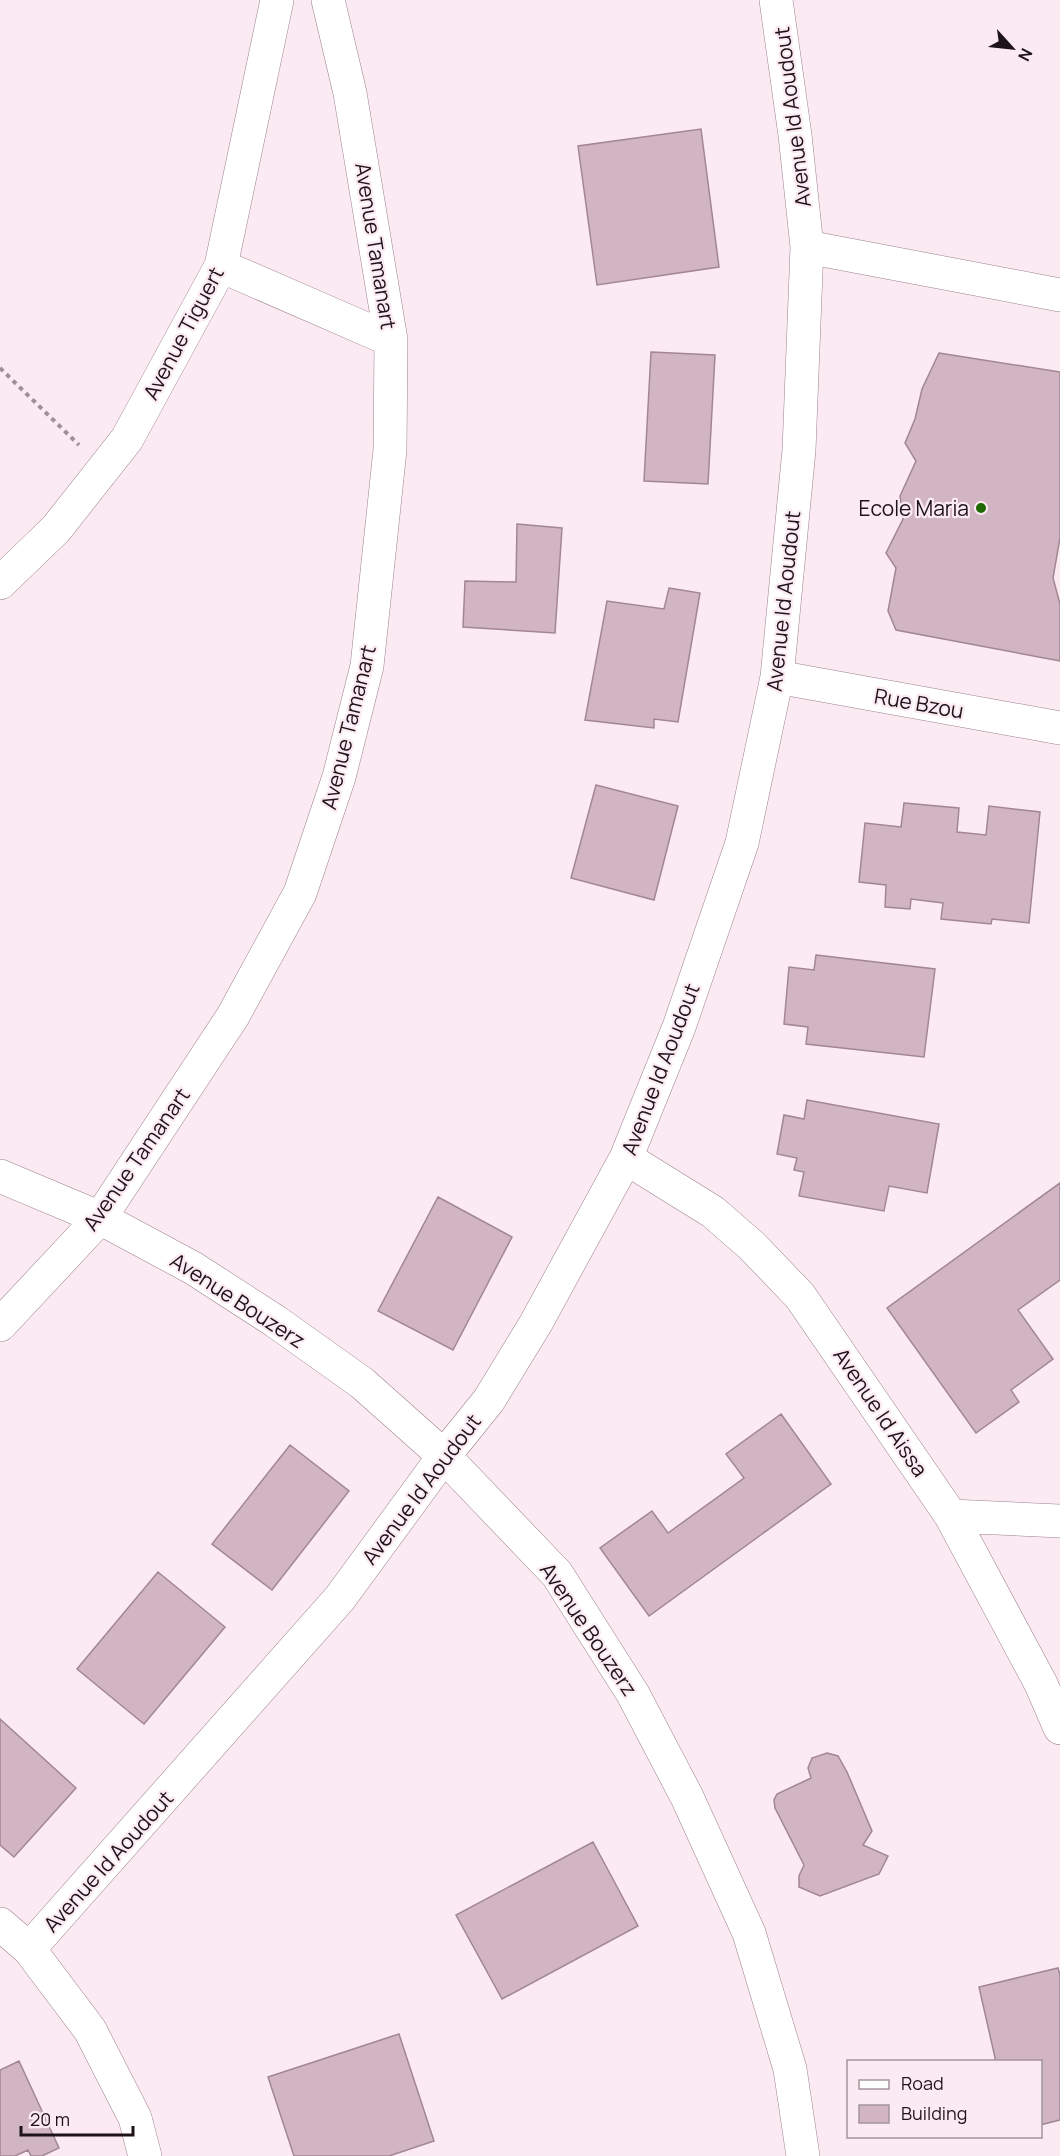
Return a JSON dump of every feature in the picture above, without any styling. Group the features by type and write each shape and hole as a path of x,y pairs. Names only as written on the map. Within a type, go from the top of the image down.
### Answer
{"street":[{"name":"Avenue Tiguert","path":"0,584 56,529 128,439 221,266 277,0"},
{"name":"Avenue Tamanart","path":"0,1325 100,1218 239,1006 300,893 335,788 367,666 390,450 391,340 350,93 328,0"},
{"name":"Avenue Id Aoudout","path":"29,1949 340,1598 444,1456 489,1400 536,1323 626,1158 679,1027 742,843 777,677 799,450 807,247 795,135 776,0"},
{"path":"807,247 1060,295"},
{"path":"221,266 391,340"},
{"name":"Rue Bzou","path":"777,677 1060,728"},
{"name":"Avenue Id Aissa","path":"626,1158 713,1212 752,1246 800,1296 951,1516 1041,1684 1060,1728"},
{"name":"Avenue Bouzerz","path":"0,1176 100,1218 193,1268 275,1321 362,1383 444,1456 557,1574 633,1694 687,1797 749,1933 790,2069 803,2156"},
{"path":"951,1516 1060,1521"},
{"path":"0,1924 29,1949 90,2030 135,2118 145,2156"}],"path":[{"path":"0,368 103,470"}],"building":[{"path":"701,129 719,267 597,285 578,146"},
{"path":"651,352 715,355 708,484 644,481"},
{"name":"Ecole Maria","path":"939,353 1060,372 1060,538 1053,578 1060,604 1060,661 896,630 888,611 896,568 886,553 903,519 900,496 916,461 905,443 915,419 922,389"},
{"path":"517,524 562,528 555,633 463,627 465,581 516,582"},
{"path":"669,588 700,593 678,722 654,719 654,728 585,720 607,601 664,609"},
{"path":"596,785 678,806 654,900 571,878"},
{"path":"904,803 959,808 957,832 986,835 989,806 1040,812 1029,923 992,919 991,924 941,919 943,903 911,899 910,909 885,907 886,885 859,882 865,823 901,827"},
{"path":"816,955 935,969 924,1057 806,1044 808,1027 784,1024 789,967 814,970"},
{"path":"807,1100 939,1124 927,1193 889,1186 884,1211 799,1196 804,1172 794,1170 797,1158 777,1154 784,1115 804,1119"},
{"path":"1060,1183 1060,1280 1018,1310 1053,1359 1011,1390 1019,1402 976,1433 887,1308"},
{"path":"438,1197 512,1237 453,1350 378,1311"},
{"path":"781,1414 831,1484 649,1616 600,1548 652,1511 668,1533 744,1478 726,1454"},
{"path":"290,1445 349,1491 272,1590 212,1544"},
{"path":"158,1572 225,1627 144,1724 77,1669"},
{"path":"0,1719 76,1788 14,1857 0,1845"},
{"path":"827,1753 838,1756 872,1831 863,1845 888,1856 879,1874 820,1896 799,1887 799,1876 804,1865 775,1808 774,1800 777,1794 811,1778 808,1768 812,1758"},
{"path":"593,1842 638,1926 502,1999 456,1915"},
{"path":"1058,1968 1060,1975 1060,2120 1042,2124 1042,2060 996,2060 979,1987"},
{"path":"399,2034 434,2141 389,2156 294,2156 268,2077"},
{"path":"19,2061 59,2148 42,2156 31,2156 28,2150 15,2156 0,2156 0,2070"}],"place":[{"name":"Ecole Maria","path":"981,508"}]}
